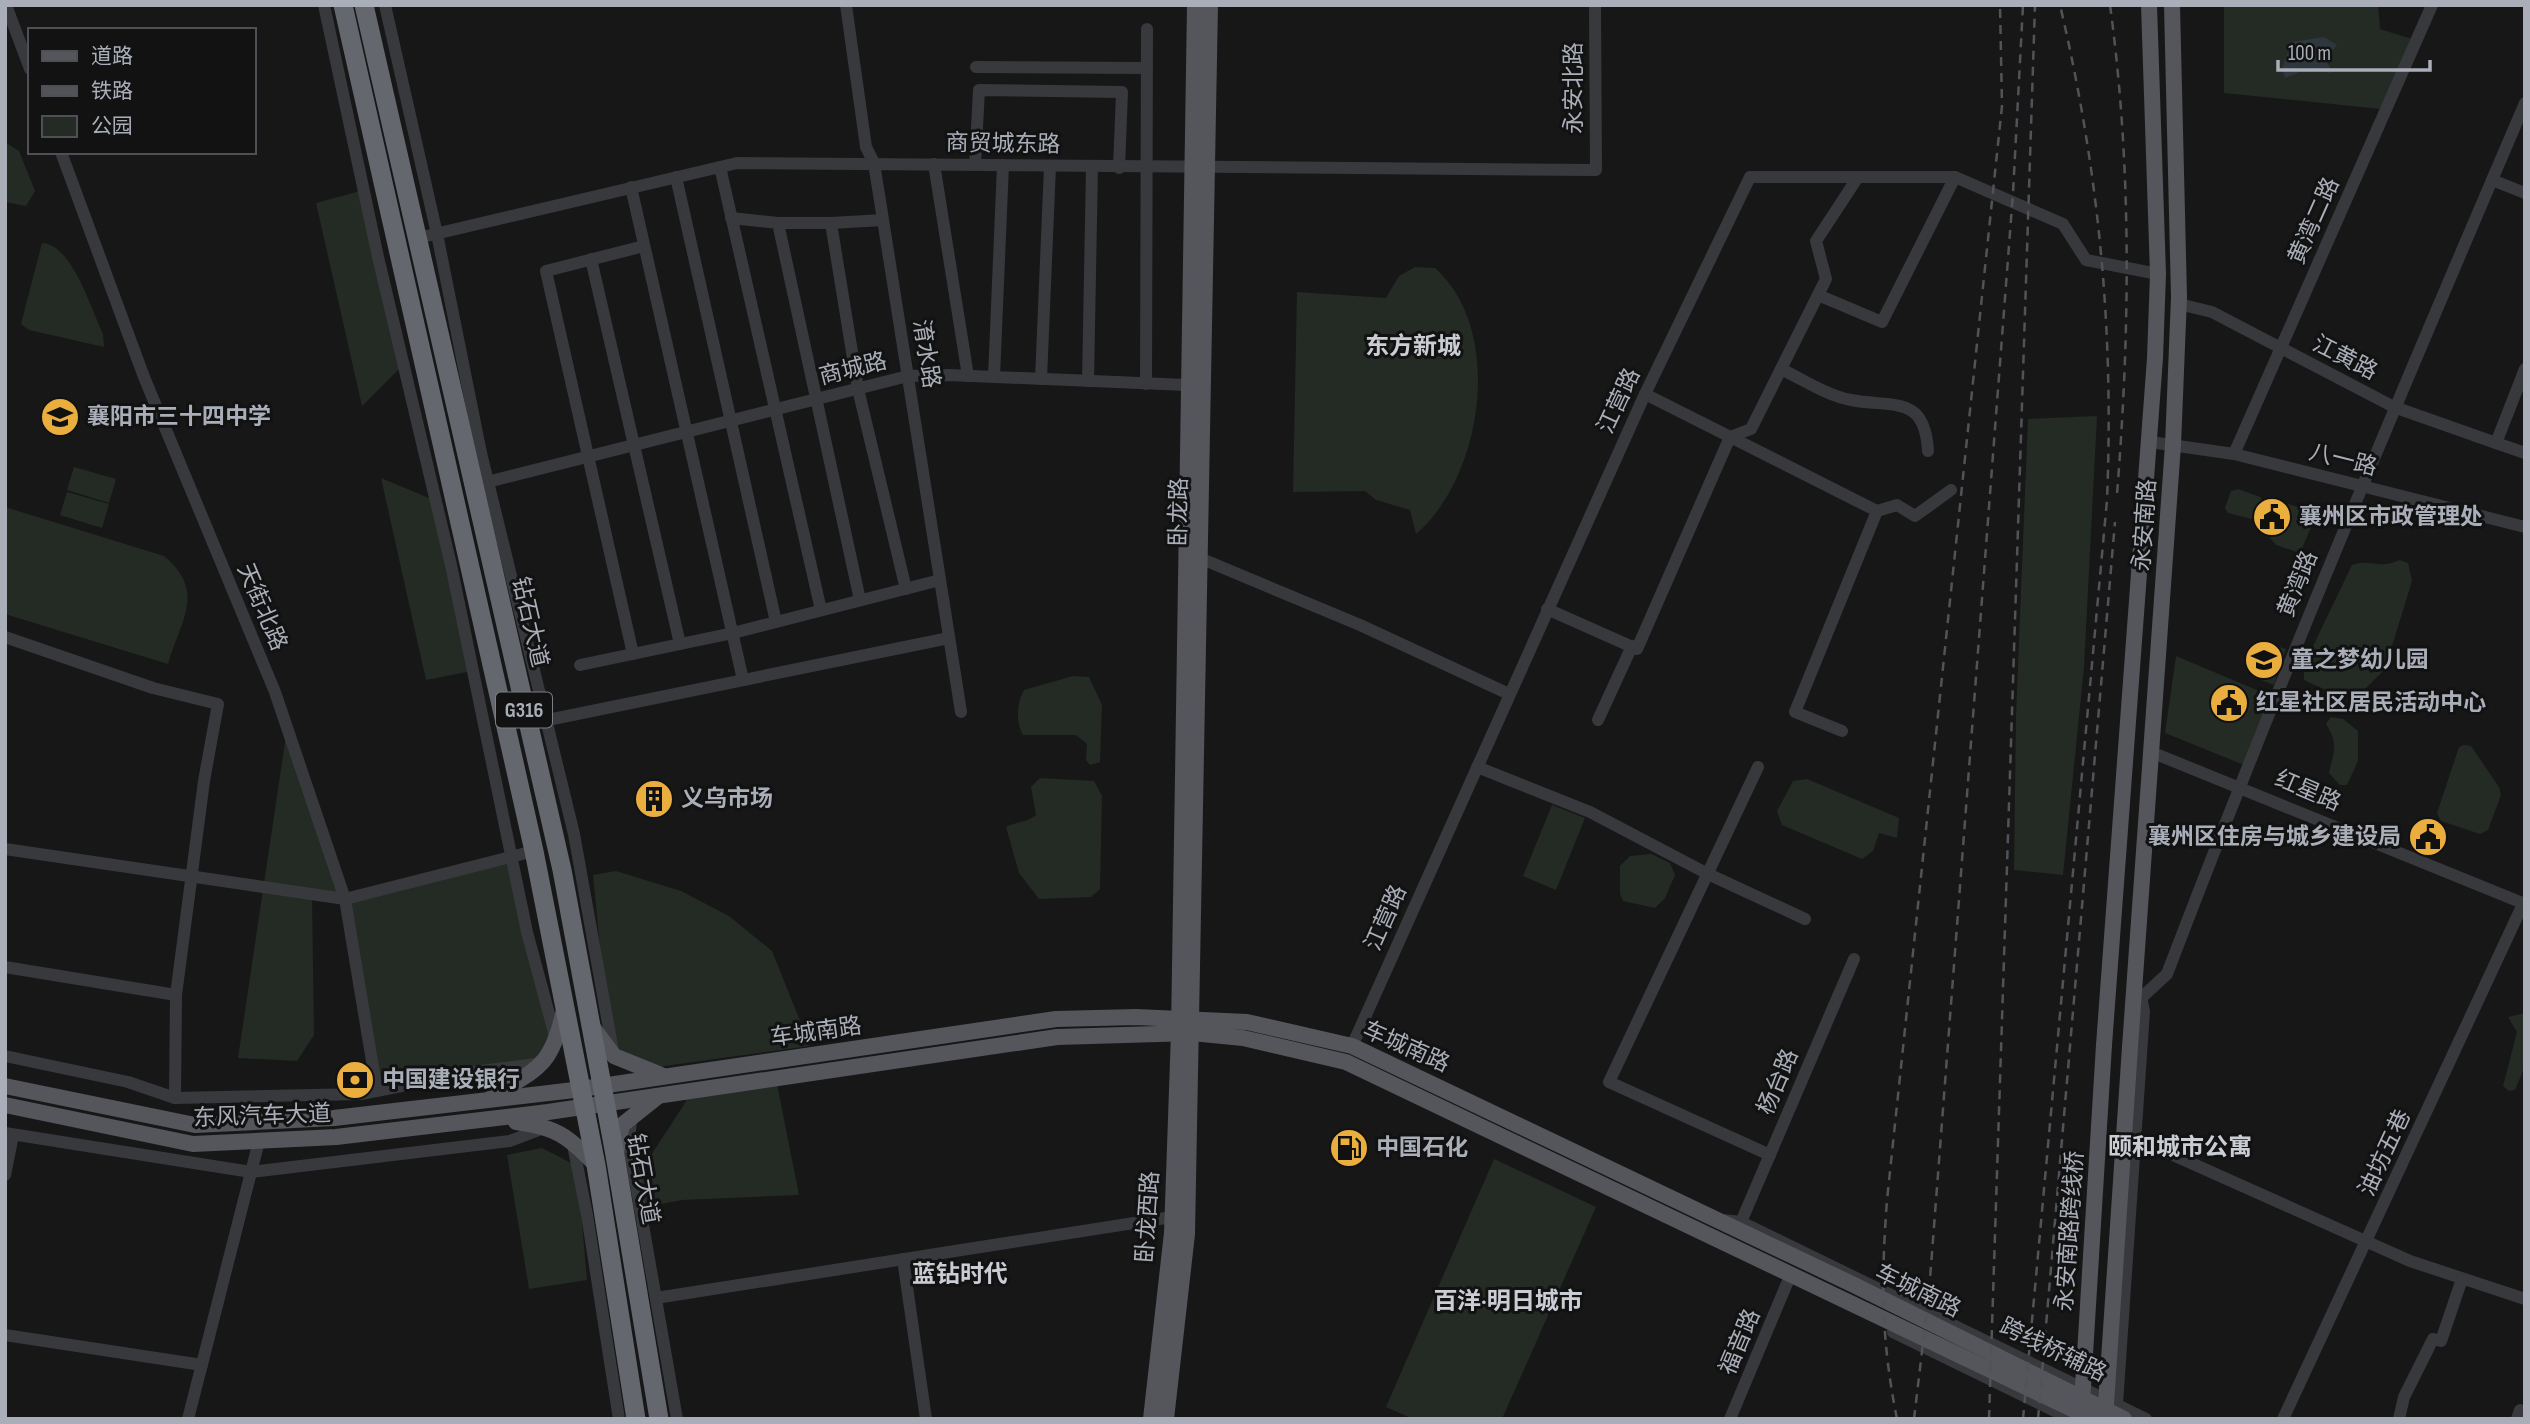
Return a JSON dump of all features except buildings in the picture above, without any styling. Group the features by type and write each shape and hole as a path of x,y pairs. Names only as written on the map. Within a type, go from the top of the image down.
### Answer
{"highway":[{"name":"钻石大道","path":"343,5 355,102 473,626 514,763 534,850 596,1165 636,1419"},
{"name":"钻石大道","path":"365,5 427,236 536,722 615,1155 659,1419"}],"main road":[{"name":"卧龙路","path":"1186,1026 1202,559 1200,169 1195,5"},
{"name":"卧龙路","path":"1186,1026 1187,385 1209,5"},
{"name":"永安南路","path":"2104,1045 2150,443 2158,274 2149,5"},
{"name":"永安南路","path":"2130,1047 2173,445 2179,304 2172,5"},
{"path":"2124,782 2149,782"},
{"path":"486,1100 544,1063 557,1044 565,1008"},
{"name":"车城南路","path":"601,1084 667,1077 1056,1019 1186,1026 1244,1038 1346,1062 2093,1419"},
{"name":"车城南路","path":"605,1104 1057,1037 1247,1022 1352,1046 2121,1412"},
{"path":"590,1024 614,1056 667,1077"},
{"name":"卧龙西路","path":"1151,1419 1172,1217 1186,1026"},
{"name":"卧龙西路","path":"1166,1419 1188,1234 1186,1026"},
{"name":"永安南路跨线桥","path":"2081,1419 2104,1045"},
{"name":"永安南路跨线桥","path":"2105,1419 2130,1047"},
{"name":"东风汽车大道","path":"5,1105 193,1144 335,1137 493,1119 581,1098 601,1084"},
{"name":"东风汽车大道","path":"5,1086 195,1125 334,1118 486,1100 581,1098 605,1104"},
{"path":"615,1155 622,1125 657,1097"},
{"path":"493,1119 548,1126 572,1139 596,1165"}],"street":[{"path":"6,5 28,64"},
{"path":"324,5 355,102"},
{"path":"385,5 427,236"},
{"name":"淯水路","path":"846,5 866,147 874,163 961,712"},
{"name":"永安北路","path":"1594,5 1596,170"},
{"name":"黄湾二路","path":"2234,454 2432,5"},
{"path":"1146,384 1147,29"},
{"path":"373,42 392,37"},
{"path":"976,67 1147,68"},
{"path":"975,165 979,90 1122,92 1119,168"},
{"name":"黄湾路","path":"2141,998 2167,974 2239,786 2360,486 2525,103"},
{"name":"天街北路","path":"62,154 144,377 275,692 345,899 377,1091"},
{"name":"商贸城东路","path":"427,236 737,163 1200,169 1596,170"},
{"path":"934,164 968,376"},
{"path":"994,377 1003,166"},
{"path":"1041,379 1050,166"},
{"path":"720,167 821,610"},
{"path":"1088,381 1092,167"},
{"path":"676,177 776,622"},
{"name":"江营路","path":"1352,1046 1645,394 1750,177 1955,177 2063,224 2086,260 2158,274"},
{"path":"1548,609 1637,649 1730,437 1751,429 1826,279 1816,241 1858,177"},
{"path":"1818,295 1882,322 1955,177"},
{"path":"2492,180 2525,192"},
{"path":"631,187 743,680"},
{"path":"731,218 778,223 883,220"},
{"path":"831,222 858,389 906,589"},
{"path":"778,223 860,600"},
{"path":"634,654 586,457 546,271 644,246"},
{"path":"592,259 680,644"},
{"name":"江黄路","path":"2179,304 2212,312 2394,407 2525,453"},
{"path":"1781,369 1849,400 1899,406 1916,413 1927,428 1928,451"},
{"path":"2496,443 2525,369"},
{"name":"商城路","path":"481,483 908,376 1187,385"},
{"path":"1645,394 1877,510 1897,505 1915,516 1951,490"},
{"name":"八一路","path":"2150,443 2234,454 2524,524"},
{"path":"1842,731 1795,712 1877,510"},
{"path":"1202,559 1360,625 1509,694"},
{"path":"580,666 733,633 940,580"},
{"path":"473,626 492,767 557,1044"},
{"path":"5,637 153,688 218,704 191,876 176,995 175,1098"},
{"path":"614,1056 576,847 536,722 949,638"},
{"path":"1598,720 1632,646"},
{"name":"红星路","path":"2151,752 2524,904"},
{"path":"492,767 514,763"},
{"path":"1477,766 1590,812 1707,874 1805,919"},
{"path":"1758,767 1609,1082 1770,1155"},
{"path":"563,876 576,847"},
{"path":"5,849 345,899 534,850"},
{"name":"油坊五巷","path":"2283,1419 2524,904"},
{"name":"杨台路","path":"1741,1222 1854,959"},
{"path":"5,967 176,995"},
{"path":"2121,1412 2144,1011 2135,972"},
{"path":"5,1056 128,1083 175,1098 362,1094 473,1072 544,1063"},
{"path":"633,1115 628,1129 629,1145 677,1419"},
{"path":"5,1175 9,1134 251,1171 510,1141 548,1126"},
{"path":"2135,1138 2410,1261 2525,1299"},
{"path":"572,1139 619,1419"},
{"path":"188,1419 259,1141"},
{"path":"656,1298 1172,1217"},
{"name":"跨线桥辅路","path":"1713,1219 1741,1222 2121,1412 2146,1419"},
{"path":"1715,1237 1739,1258 2071,1419"},
{"path":"903,1259 926,1419"},
{"path":"2399,1419 2404,1397 2433,1339 2441,1341 2462,1279"},
{"name":"福音路","path":"1730,1419 1788,1281"},
{"path":"612,1374 617,1299"},
{"path":"5,1335 202,1365"}],"green space":[{"path":"2224,5 2378,5 2380,29 2412,39 2381,109 2224,93"},
{"path":"5,142 19,151 35,191 26,206 5,202"},
{"path":"364,190 403,365 362,406 316,203"},
{"path":"42,243 53,246 71,266 103,334 104,347 29,330 21,324"},
{"path":"1415,267 1435,268 1457,295 1471,328 1477,364 1477,403 1470,441 1457,477 1439,509 1416,534 1410,510 1376,500 1365,491 1293,492 1297,292 1386,298 1399,276"},
{"path":"2097,416 2084,667 2063,875 2014,870 2016,715 2028,419"},
{"path":"74,467 116,479 109,503 67,490"},
{"path":"381,478 436,501 472,671 426,680"},
{"path":"2238,489 2260,497 2263,502 2256,520 2228,513 2225,508 2231,491"},
{"path":"67,492 109,504 102,528 60,515"},
{"path":"2288,504 2312,511 2316,516 2300,553 2276,545 2270,538 2280,509"},
{"path":"5,507 164,556 177,569 187,595 187,607 168,664 5,614"},
{"path":"2400,560 2408,563 2412,581 2385,669 2359,695 2328,691 2304,680 2304,665 2352,565 2385,564"},
{"path":"2273,645 2286,649 2274,685 2261,680"},
{"path":"2176,656 2271,696 2244,765 2165,733"},
{"path":"1073,676 1089,677 1102,705 1100,762 1090,765 1086,760 1087,744 1076,735 1023,735 1019,724 1018,707 1024,690"},
{"path":"2331,717 2343,719 2358,731 2358,761 2347,785 2340,785 2329,773 2334,743 2326,724"},
{"path":"287,729 345,899 312,895 314,1035 297,1061 238,1058"},
{"path":"2471,746 2499,787 2501,795 2488,830 2480,834 2441,821 2437,813 2459,747"},
{"path":"1040,778 1094,781 1102,796 1100,889 1091,897 1039,899 1019,873 1006,827 1036,815 1031,787"},
{"path":"1807,779 1899,818 1897,838 1879,833 1873,851 1862,859 1782,825 1777,811 1793,781"},
{"path":"1552,805 1585,818 1556,890 1523,876"},
{"path":"1651,854 1670,863 1675,875 1665,898 1655,908 1623,901 1620,894 1620,866 1630,856"},
{"path":"511,857 557,1044 544,1063 377,1091 345,899"},
{"path":"616,871 681,891 729,916 772,951 810,1046 643,1069 614,1056 608,1030 593,875"},
{"path":"2525,1013 2525,1066 2515,1090 2509,1091 2503,1086 2517,1032 2508,1017"},
{"path":"776,1079 799,1195 682,1200 640,1208 635,1180 692,1092"},
{"path":"542,1148 577,1166 587,1280 529,1289 507,1155"},
{"path":"1494,1159 1596,1207 1502,1419 1413,1419 1386,1407"}],"shaded area":[{"path":"2324,37 2337,45 2325,60 2331,69 2330,73 2310,68 2285,78 2282,68 2292,42"}],"railway":[{"path":"1897,1419 1885,1336 1884,1257 1887,1200 2002,106 2000,5"},
{"path":"1914,1419 1929,1292 2013,193 2023,5"},
{"path":"1989,1419 2035,5"},
{"path":"2023,1419 2107,500 2109,437 2101,251 2085,128 2060,5"},
{"path":"2110,5 2122,127 2127,249 2117,494"},
{"path":"2038,1419 2115,522"}],"place":[{"name":"襄阳市三十四中学","path":"60,417"},
{"name":"襄州区市政管理处","path":"2272,517"},
{"name":"童之梦幼儿园","path":"2264,660"},
{"name":"红星社区居民活动中心","path":"2229,703"},
{"name":"义乌市场","path":"654,799"},
{"name":"襄州区住房与城乡建设局","path":"2428,837"},
{"name":"中国建设银行","path":"355,1080"},
{"name":"中国石化","path":"1349,1148"}],"district":[{"name":"东方新城","path":"1413,346"},
{"name":"颐和城市公寓","path":"2180,1147"},
{"name":"蓝钻时代","path":"960,1274"},
{"name":"百洋·明日城市","path":"1508,1301"}]}
